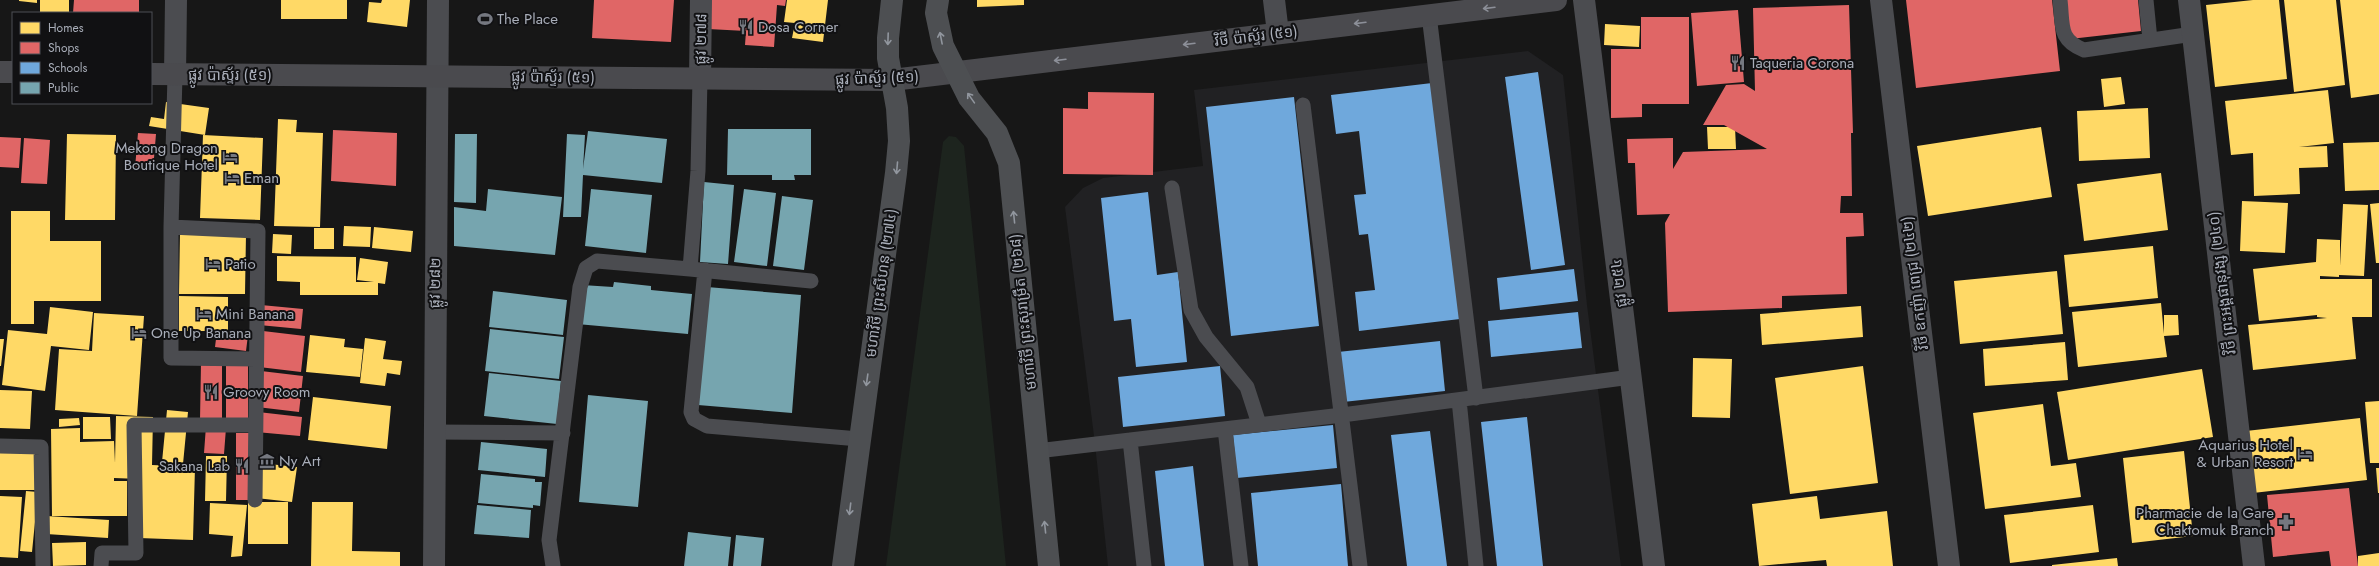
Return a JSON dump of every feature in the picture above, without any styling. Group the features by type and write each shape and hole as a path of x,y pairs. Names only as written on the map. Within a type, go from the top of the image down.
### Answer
{"main road":[{"name":"មហាវិថី ព្រះសីហនុ (២៧៤)","path":"843,566 896,173 899,141 897,108 892,80 888,38 892,0"},
{"path":"938,0 936,13 943,46 956,73"},
{"name":"មហាវិថី ព្រះសុរាម្រឹត (២៦៨)","path":"956,73 970,98 997,133 1009,163 1049,566"}],"street":[{"path":"175,75 176,0"},
{"name":"ផ្លូវ ២៨២","path":"434,566 438,0"},
{"name":"ផ្លូវ ២៧៨","path":"700,78 701,0"},
{"path":"1274,0 1278,33"},
{"name":"វិថី ប៉ាស្ទ័រ (៥១)","path":"956,73 1556,0"},
{"name":"ផ្លូវ ២៥៤","path":"1584,0 1654,566"},
{"name":"វិថី ឧកញ៉ា ពេជ្រ (២៤២)","path":"1880,0 1949,566"},
{"name":"វិថី ព្រះអង្គផានុវង្ស (២៤០)","path":"2189,0 2254,566"},
{"path":"0,72 12,72"},
{"name":"ផ្លូវ ប៉ាស្ទ័រ (៥១)","path":"152,74 892,80 956,73"}],"lane":[{"path":"2060,0 2064,37 2072,45 2084,50 2193,34"},
{"path":"2146,0 2150,40"},
{"path":"1429,15 1476,398"},
{"path":"175,75 171,227 171,358 256,359"},
{"path":"690,269 698,171 700,78"},
{"path":"1303,105 1360,566"},
{"path":"1172,188 1192,310 1206,337 1247,387 1259,424"},
{"path":"171,227 258,231 255,500"},
{"path":"553,566 549,540 580,286 586,268 597,261 811,281"},
{"path":"705,270 691,412 694,419 707,426 859,439"},
{"path":"1037,451 1259,424 1342,416 1631,377"},
{"path":"1459,400 1476,566"},
{"path":"101,566 102,553 136,553 134,425 255,425"},
{"path":"1225,429 1240,566"},
{"path":"434,432 563,433"},
{"path":"1130,440 1144,566"},
{"path":"0,446 41,447 43,566"}],"shaded area":[{"path":"1528,51 1563,75 1587,305 1621,566 1108,566 1095,444 1065,207 1083,188 1103,178 1203,166 1194,90"},
{"path":"949,136 956,137 964,146 1006,566 886,566 943,142"}],"building: Homes":[{"path":"37,0 37,3 19,1"},
{"path":"40,0 69,0 69,12 40,12"},
{"path":"281,0 347,0 347,19 281,19"},
{"path":"382,0 410,0 407,27 367,22 369,2 381,3"},
{"path":"787,0 828,0 823,42 792,38 795,23 784,22"},
{"path":"977,0 1024,0 1024,5 977,7"},
{"path":"2253,0 2279,0 2287,79 2215,87 2206,5"},
{"path":"2284,0 2336,0 2345,85 2294,92"},
{"path":"2340,0 2379,0 2379,94 2351,98"},
{"path":"1605,24 1640,26 1639,47 1604,45"},
{"path":"2121,77 2125,104 2104,107 2101,79"},
{"path":"2328,90 2334,143 2299,147 2327,146 2328,167 2299,168 2300,194 2254,196 2253,153 2231,155 2225,101"},
{"path":"166,102 209,108 205,135 149,126 151,117 164,119"},
{"path":"2148,108 2150,158 2079,161 2077,111"},
{"path":"278,119 297,120 296,132 323,133 320,227 274,226"},
{"path":"1707,127 1735,127 1736,149 1708,149"},
{"path":"2041,127 2052,197 1928,216 1917,146"},
{"path":"67,134 116,135 115,220 65,220"},
{"name":"Eman","path":"203,135 263,138 260,220 200,218"},
{"path":"2379,142 2379,190 2345,191 2343,143"},
{"path":"2161,173 2168,230 2084,241 2077,184"},
{"path":"2242,201 2288,203 2285,253 2240,251"},
{"path":"2379,203 2379,263 2376,263 2370,204"},
{"path":"2343,204 2368,205 2364,276 2320,276 2320,279 2372,279 2372,317 2352,317 2356,359 2253,370 2248,325 2327,318 2317,317 2317,315 2259,321 2253,269 2316,262 2317,239 2340,240 2340,266"},
{"path":"11,211 50,211 50,241 101,241 101,301 34,301 34,324 11,324"},
{"path":"344,226 371,227 370,247 343,246"},
{"path":"374,227 413,231 411,252 372,248"},
{"path":"314,228 334,228 334,249 314,249"},
{"name":"Patio","path":"180,233 246,234 245,294 179,294"},
{"path":"273,234 292,235 291,254 272,253"},
{"path":"2153,246 2158,298 2069,307 2064,255"},
{"path":"277,256 356,257 356,282 374,282 357,280 360,258 388,262 385,284 378,283 378,295 300,295 300,282 277,281"},
{"path":"2057,271 2063,334 1960,344 1954,281"},
{"name":"Mini Banana","path":"179,296 228,297 228,331 179,331"},
{"path":"2161,303 2164,334 2164,315 2178,315 2179,335 2164,336 2167,357 2078,367 2072,312"},
{"path":"1861,306 1863,337 1762,345 1760,314"},
{"path":"50,307 93,312 89,350 51,346 45,391 2,385 8,330 47,334"},
{"path":"94,313 144,316 137,416 55,410 59,349 92,351"},
{"path":"310,335 345,339 344,347 363,349 360,377 306,372"},
{"path":"365,338 386,341 383,359 402,361 400,375 387,373 385,386 360,383"},
{"path":"0,339 4,339 1,366 0,366"},
{"path":"2065,342 2068,380 1985,386 1983,349"},
{"path":"1693,358 1732,359 1730,418 1692,417"},
{"path":"1863,366 1878,483 1790,494 1775,378"},
{"path":"2202,369 2213,437 2068,460 2057,392"},
{"path":"0,390 32,391 30,429 0,428"},
{"path":"313,397 391,406 387,449 308,440"},
{"path":"2379,401 2379,463 2370,463 2365,402"},
{"path":"2043,404 2051,466 2076,463 2081,497 1985,509 1973,413"},
{"path":"167,410 188,412 183,464 162,462"},
{"path":"116,416 153,417 152,465 195,467 193,540 139,538 140,479 114,478 114,481 127,481 127,516 52,516 51,429 80,428 80,442 114,441 115,463"},
{"path":"83,417 110,417 111,439 83,439"},
{"path":"79,418 80,425 59,427 59,419"},
{"path":"2360,418 2367,480 2253,493 2246,431"},
{"path":"35,445 35,490 0,490 0,446"},
{"path":"2184,451 2193,536 2132,543 2123,458"},
{"path":"206,456 227,456 226,501 205,501"},
{"path":"260,463 297,467 292,502 256,498"},
{"path":"2376,468 2379,468 2379,493 2378,493"},
{"path":"26,491 38,492 32,552 20,551"},
{"path":"0,496 22,497 18,558 0,557"},
{"path":"1817,496 1820,519 1887,511 1893,566 1827,566 1826,560 1759,566 1752,504"},
{"path":"248,502 288,502 288,544 248,544"},
{"path":"312,502 353,502 352,551 400,552 400,566 311,566"},
{"path":"210,503 247,505 242,556 231,557 233,536 209,534"},
{"path":"2093,505 2099,552 2010,563 2004,515"},
{"path":"47,516 109,520 108,538 46,534"},
{"path":"86,542 86,565 53,566 52,543"},
{"path":"2379,553 2379,566 2358,566 2358,556"},
{"path":"2117,558 2118,566 2052,566 2052,565"}],"building: Shops":[{"path":"74,0 139,0 139,12 73,12"},
{"path":"594,0 674,0 671,42 592,38"},
{"path":"709,0 786,0 785,6 777,5 774,47 745,45 746,31 708,29"},
{"path":"1906,0 2052,0 2060,71 1916,88"},
{"path":"2066,0 2138,0 2141,31 2070,39"},
{"path":"1849,5 1853,133 1851,133 1852,196 1841,196 1840,213 1863,213 1864,236 1846,237 1847,294 1782,296 1782,308 1668,312 1665,223 1670,214 1637,215 1635,163 1628,163 1627,139 1673,138 1673,169 1683,152 1767,149 1724,125 1703,125 1726,85 1744,84 1755,91 1753,8"},
{"path":"1738,10 1744,82 1697,86 1691,13"},
{"path":"1641,17 1689,17 1689,104 1642,104 1642,117 1611,118 1611,49 1641,49"},
{"path":"1088,92 1154,93 1153,175 1063,174 1063,108 1088,109"},
{"path":"333,130 397,133 396,186 331,181"},
{"path":"138,133 156,134 153,170 135,168"},
{"path":"0,137 21,138 19,168 0,167"},
{"path":"24,138 50,140 47,184 21,183"},
{"path":"261,305 303,309 301,329 259,325"},
{"path":"217,331 248,335 246,351 215,347"},
{"path":"263,331 305,336 301,372 259,367"},
{"name":"Groovy Room","path":"201,363 222,363 222,421 200,420"},
{"path":"226,363 248,363 248,421 226,420"},
{"path":"261,371 303,376 299,412 257,407"},
{"path":"258,412 302,417 300,436 256,432"},
{"path":"206,426 226,428 224,454 204,453"},
{"name":"Sakana Lab","path":"236,433 249,433 248,500 236,500"},
{"path":"2349,488 2358,566 2331,566 2329,551 2273,557 2267,495"}],"building: Schools":[{"path":"1538,72 1565,265 1531,270 1505,77"},
{"path":"1432,83 1460,319 1359,331 1355,292 1375,290 1368,234 1359,235 1354,195 1366,194 1359,131 1336,134 1331,95"},
{"path":"1294,97 1319,326 1231,336 1206,107"},
{"path":"1148,192 1157,275 1178,272 1187,362 1136,367 1131,319 1114,321 1101,198"},
{"path":"1574,269 1578,301 1500,310 1497,278"},
{"path":"1578,312 1582,348 1491,357 1488,321"},
{"path":"1440,341 1445,391 1343,402 1338,352"},
{"path":"1220,366 1225,416 1123,427 1118,377"},
{"path":"1527,417 1543,566 1497,566 1481,422"},
{"path":"1333,425 1337,468 1237,478 1233,435"},
{"path":"1430,431 1447,566 1407,566 1391,435"},
{"path":"1193,466 1204,566 1165,566 1155,471"},
{"path":"1341,484 1348,566 1258,566 1251,493"}],"building: Public":[{"path":"728,129 811,129 811,175 794,175 795,180 772,180 772,175 727,175"},
{"path":"588,131 667,139 662,183 583,175 581,217 563,217 567,134 585,135 583,169"},
{"path":"455,134 477,134 476,203 454,202"},
{"path":"704,182 734,185 728,264 700,262"},
{"path":"488,189 562,197 555,255 454,246 454,207 486,211"},
{"path":"591,189 652,195 646,253 585,246"},
{"path":"744,189 776,193 767,266 734,262"},
{"path":"782,196 813,200 804,270 773,266"},
{"path":"614,282 651,286 651,290 692,294 688,334 577,324 582,285 613,287"},
{"path":"707,287 801,295 792,413 698,405"},
{"path":"493,291 567,300 563,335 489,327"},
{"path":"490,329 564,337 559,379 485,371"},
{"path":"489,373 561,381 557,424 484,416"},
{"path":"588,395 648,401 638,507 579,502"},
{"path":"481,442 547,449 545,477 478,470"},
{"path":"481,474 535,479 535,482 542,482 540,506 533,505 533,508 478,503"},
{"path":"477,505 531,510 529,538 474,534"},
{"path":"688,532 731,537 728,566 684,566"},
{"path":"736,535 764,538 761,566 733,566"}],"place":[{"name":"The Place","path":"485,19"},
{"name":"Dosa Corner","path":"746,27"},
{"name":"Taqueria Corona","path":"1738,63"},
{"name":"Mekong Dragon Boutique Hotel","path":"230,157"},
{"name":"Eman","path":"232,178"},
{"name":"Patio","path":"213,264"},
{"name":"Mini Banana","path":"204,314"},
{"name":"One Up Banana","path":"139,333"},
{"name":"Groovy Room","path":"211,392"},
{"name":"Aquarius Hotel & Urban Resort","path":"2305,454"},
{"name":"Ny Art","path":"267,461"},
{"name":"Sakana Lab","path":"242,466"},
{"name":"Pharmacie de la Gare Chaktomuk Branch","path":"2286,522"}]}
